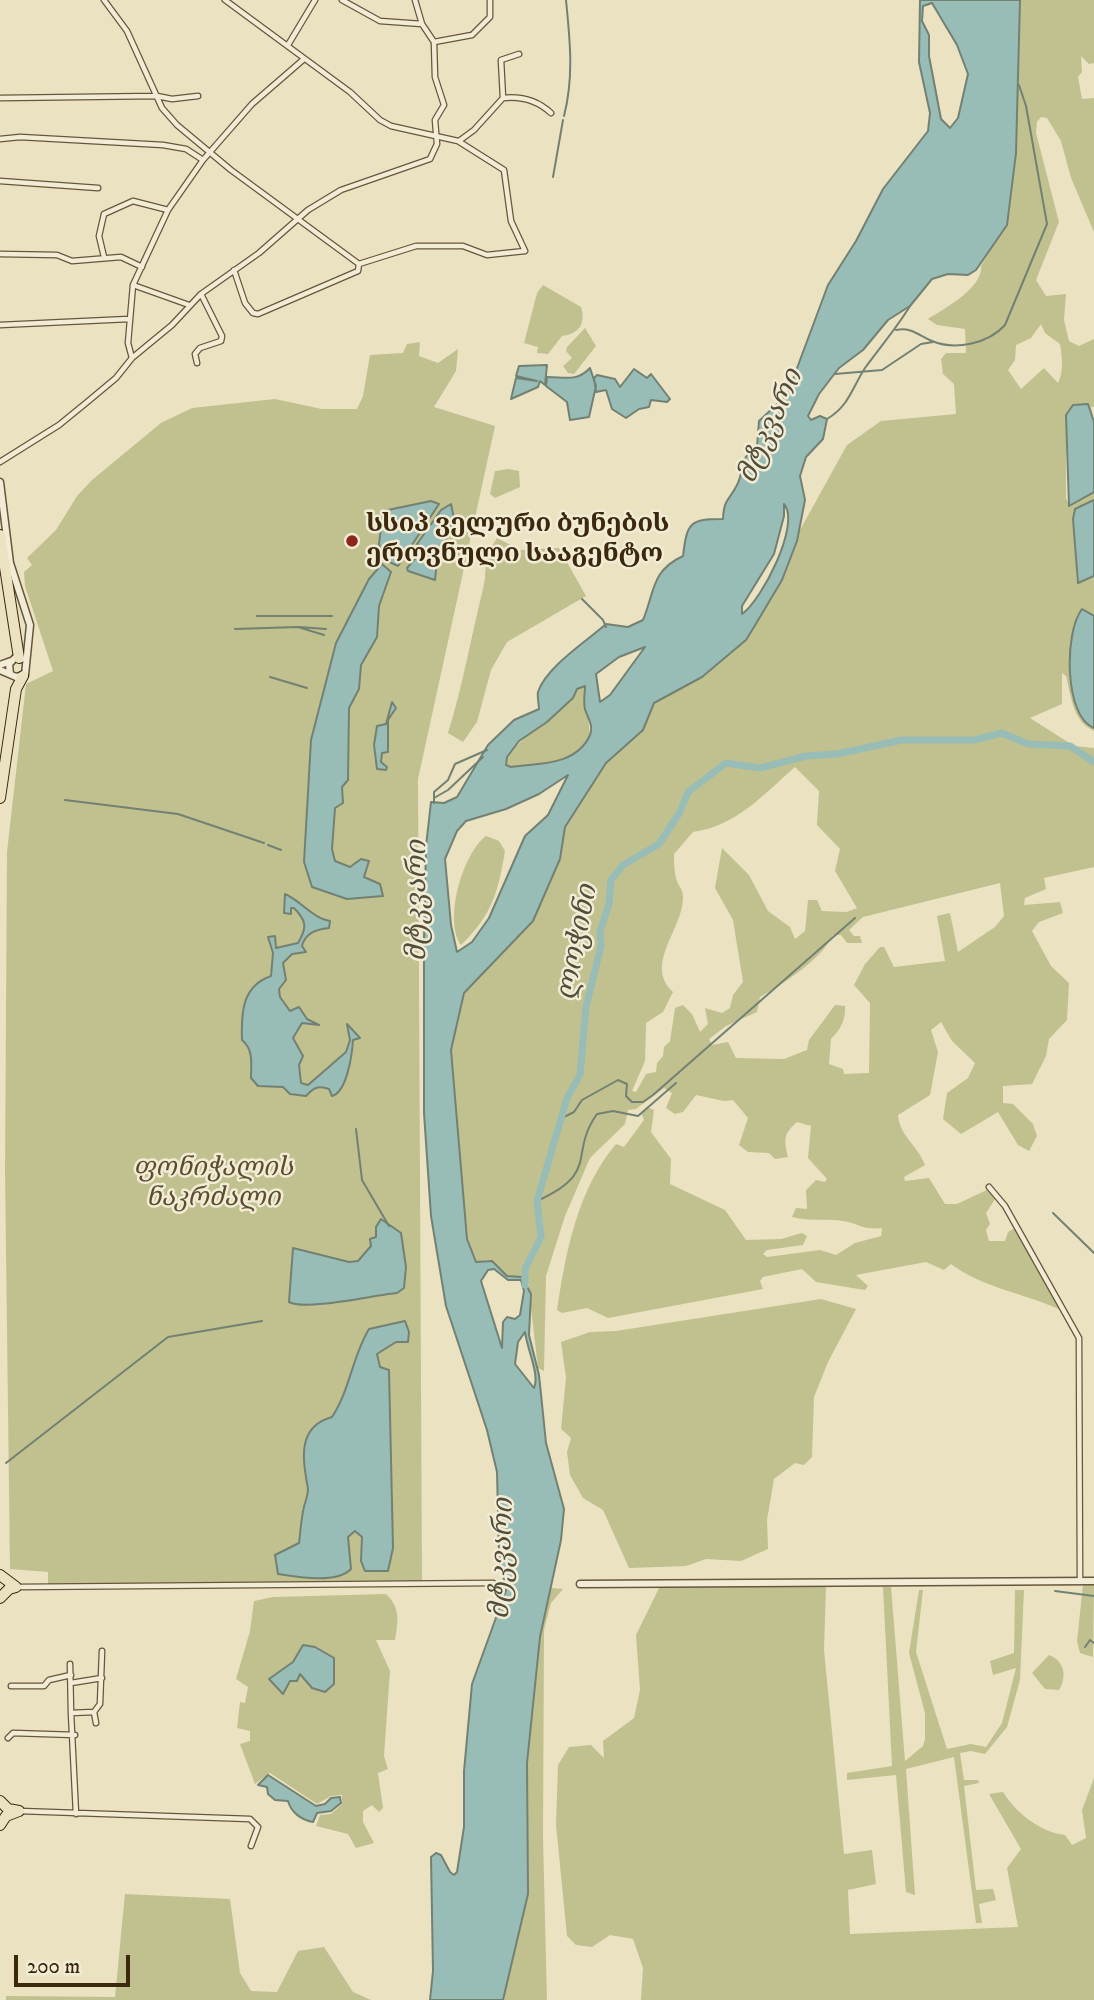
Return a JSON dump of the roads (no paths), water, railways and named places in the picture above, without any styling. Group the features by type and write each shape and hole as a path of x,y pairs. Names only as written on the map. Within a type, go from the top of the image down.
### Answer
{"highway":[{"path":"0,535 19,660"},
{"path":"0,798 16,690 23,676"},
{"path":"0,1575 16,1587"},
{"path":"0,1598 9,1589 16,1587"},
{"path":"0,1801 8,1809 19,1811"},
{"path":"0,1825 6,1816 19,1811"}],"street":[{"path":"104,0 127,31 156,96 177,125 296,219 359,264"},
{"path":"225,0 350,92 380,120 458,141 504,170 511,221 525,251 487,255 463,246 416,246 359,264"},
{"path":"288,45 315,0"},
{"path":"342,0 380,21 422,24"},
{"path":"0,462 59,425 116,378 132,358 172,325 201,294 296,219 341,190 430,159 436,149 435,120 444,105 435,77 434,42 422,24 415,0"},
{"path":"434,42 472,35 490,17 490,0"},
{"path":"503,98 501,60 519,54"},
{"path":"132,358 128,343 133,285 168,209 203,160 252,104 304,59"},
{"path":"0,98 156,96 172,99 198,96"},
{"path":"458,141 474,130 503,98 514,97 541,103 551,113"},
{"path":"0,139 20,137 163,145 186,149 203,160"},
{"path":"0,181 98,188"},
{"path":"104,257 99,236 104,214 133,201 168,209"},
{"path":"0,254 57,254 72,261 121,257 142,267"},
{"path":"234,270 245,303 253,313 258,314 358,271 359,264"},
{"path":"133,285 189,305"},
{"path":"197,363 195,354 200,348 221,341 222,336 201,294"},
{"path":"0,325 129,319"},
{"path":"0,482 10,563 30,625 30,646 19,660 8,667 10,674"},
{"path":"0,668 19,660"},
{"path":"0,668 10,674 23,676 19,660"},
{"path":"989,1187 1006,1206 1079,1338 1080,1581"},
{"path":"580,1584 1094,1581"},
{"path":"16,1587 493,1583"},
{"path":"96,1723 94,1712 100,1704 102,1651"},
{"path":"70,1664 71,1713 75,1735 76,1814"},
{"path":"11,1686 44,1686 49,1680 71,1675"},
{"path":"71,1683 102,1678"},
{"path":"71,1713 94,1712"},
{"path":"8,1738 13,1733 75,1735"},
{"path":"19,1811 250,1819 257,1827 251,1846"}],"water":[{"name":"მტკვარი","path":"920,0 1020,0 1016,153 1007,225 976,270 968,275 948,274 932,279 910,306 888,320 863,350 839,368 819,394 808,416 811,420 820,416 827,419 823,439 806,457 800,476 805,500 797,541 782,580 746,640 702,677 654,703 643,730 606,763 565,827 560,859 533,921 464,993 451,1050 467,1239 476,1262 492,1261 507,1276 522,1277 531,1294 529,1335 539,1375 546,1443 564,1509 561,1540 540,1637 527,1763 528,1894 503,2000 430,2000 433,1971 431,1857 436,1853 441,1855 450,1872 454,1875 457,1872 464,1827 464,1771 472,1684 506,1590 499,1554 497,1472 487,1430 446,1306 431,1216 424,1113 424,938 426,846 431,802 444,803 457,797 488,745 514,720 539,709 538,692 542,683 568,655 606,624 628,627 643,620 659,575 683,556 686,536 692,525 703,520 723,519 726,503 739,479 745,459 757,447 759,421 787,395 828,285 856,241 883,189 928,131 930,113 919,62","holes":["932,3 957,45 968,74 958,118 950,128 941,119 929,56 929,35 922,21 923,6","784,504 788,514 787,528 777,561 759,594 742,614 742,606 774,554 784,516","645,647 610,695 600,702 596,674 619,657","585,686 584,706 591,728 584,745 576,753 556,761 511,767 506,765 507,757 519,741 547,722 573,698 577,689","568,775 548,815 525,836 489,918 472,942 457,952 451,925 445,859 457,831 466,821 506,809 539,794","494,1269 508,1280 521,1280 524,1291 520,1315 515,1319 507,1317 503,1322 502,1348 481,1281 488,1270","525,1332 534,1369 534,1388 515,1364 518,1342"]},
{"path":"547,365 545,385 540,381 538,387 511,399 516,378 537,381 516,376 519,366"},
{"path":"590,368 596,386 589,417 570,420 567,402 546,386 547,377 575,377"},
{"path":"634,369 647,378 651,374 670,399 667,402 651,400 649,407 639,409 626,418 612,409 606,390 596,392 594,378 597,375 615,379 620,387"},
{"path":"1088,404 1094,422 1094,492 1069,506 1066,415 1073,405"},
{"path":"1094,500 1094,576 1078,583 1073,519 1075,509"},
{"path":"431,501 439,504 398,566 383,559 379,544 383,511"},
{"path":"451,504 454,519 442,550 433,551 417,544 441,510"},
{"path":"420,553 437,561 435,580 408,571 407,568"},
{"path":"382,564 391,572 379,606 377,637 361,665 359,689 349,708 348,780 342,787 343,803 335,808 332,849 335,861 350,867 361,859 369,861 364,877 380,884 383,896 347,899 312,887 304,862 311,740 336,643 369,579"},
{"path":"1082,609 1094,616 1094,728 1084,721 1077,708 1070,673 1072,636"},
{"path":"392,702 396,708 388,720 388,752 382,753 381,762 387,767 386,770 377,769 374,745 377,726 386,724"},
{"path":"285,894 318,917 330,921 329,928 316,931 306,938 302,946 306,952 292,954 283,963 286,980 279,989 280,997 290,1011 299,1007 307,1019 319,1025 302,1023 293,1038 303,1056 299,1065 301,1083 308,1085 346,1052 350,1040 347,1024 360,1038 353,1040 345,1080 332,1096 329,1089 322,1087 313,1089 306,1096 290,1094 283,1087 258,1086 251,1078 250,1053 242,1040 245,1002 254,986 271,976 273,953 268,937 275,936 276,948 298,943 303,933 303,921 294,908 291,908 291,914 284,913"},
{"path":"381,1219 401,1233 406,1267 404,1288 397,1293 325,1304 289,1302 293,1248 349,1262 358,1261 371,1246 370,1239 376,1237 376,1227"},
{"path":"405,1321 409,1332 408,1342 396,1342 377,1354 380,1367 389,1370 393,1548 388,1571 365,1571 361,1561 362,1537 355,1531 348,1537 351,1569 345,1574 316,1578 278,1574 275,1555 299,1543 308,1490 304,1456 307,1437 312,1428 332,1417 338,1407 369,1329"},
{"path":"303,1645 315,1647 334,1658 334,1684 325,1692 312,1688 300,1674 297,1681 290,1681 283,1694 269,1679 293,1662"},
{"path":"268,1775 316,1806 325,1804 331,1798 340,1797 341,1803 331,1811 317,1813 313,1822 304,1819 294,1812 288,1801 275,1800 268,1794 267,1787 258,1785"}],"waterway":[{"path":"564,116 570,73 566,0"},
{"path":"896,330 911,331 941,344 961,345 981,341 1005,325 1047,224 1026,106 1019,85"},
{"path":"553,177 563,120"},
{"path":"827,419 845,402 865,368 910,306"},
{"path":"835,374 882,370 921,344 933,342"},
{"path":"582,599 603,620 606,627"},
{"path":"257,616 332,616"},
{"path":"235,629 298,627 324,635"},
{"path":"299,627 326,629"},
{"path":"270,677 307,688"},
{"name":"ლოჭინი","path":"525,1285 525,1269 541,1237 537,1201 567,1098 580,1075 586,1007 601,946 600,931 609,904 611,880 623,865 659,844 680,812 688,792 726,763 760,768 806,756 837,754 902,740 974,740 1002,733 1028,744 1070,746 1094,762"},
{"path":"434,803 434,792 448,780 455,764 487,750"},
{"path":"434,798 448,790 483,757"},
{"path":"65,800 178,814 264,843"},
{"path":"268,845 281,850"},
{"path":"562,1118 574,1112 582,1100 618,1080 627,1084 626,1096 632,1102 643,1102 855,918"},
{"path":"537,1201 557,1191 576,1172 584,1141 597,1114 613,1111 638,1116 676,1083"},
{"path":"356,1129 362,1180 389,1226"},
{"path":"1053,1213 1094,1253"},
{"path":"6,1463 168,1337 262,1321"},
{"path":"1055,1591 1094,1596"},
{"path":"1085,1647 1090,1640 1094,1643"}],"place":[{"name":"სსიპ ველური ბუნების ეროვნული სააგენტო","path":"352,541"}],"park label":[{"name":"ფონიჭალის ნაკრძალი","path":"213,1185"}]}
